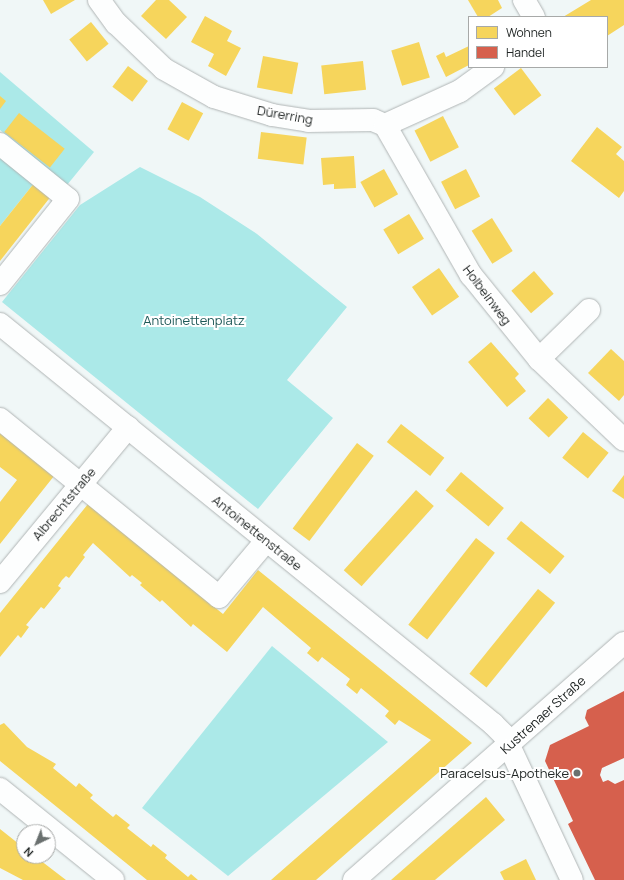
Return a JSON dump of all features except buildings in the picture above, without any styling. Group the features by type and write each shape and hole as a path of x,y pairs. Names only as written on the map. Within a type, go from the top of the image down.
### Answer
{"street":[{"name":"Dürerring","path":"100,0 116,22 164,69 214,97 272,115 308,121 373,120 385,125"},
{"path":"524,0 533,16"},
{"path":"385,125 460,91 492,68"},
{"name":"Holbeinweg","path":"385,125 471,275 539,360 624,440"},
{"path":"0,144 68,199 0,284"},
{"path":"539,360 589,310"},
{"name":"Antoinettenstraße","path":"0,324 493,724 508,746 572,880"},
{"path":"0,419 219,597 266,541"},
{"name":"Albrechtstraße","path":"0,582 128,427"},
{"name":"Kustrenaer Straße","path":"354,880 624,643"},
{"path":"0,789 113,880"}],"green space":[{"path":"0,72 94,152 67,185 0,130"},
{"path":"0,153 35,182 0,226"},
{"name":"Antoinettenplatz","path":"140,167 200,197 257,234 347,307 287,380 333,418 258,509 2,302 80,205"},
{"path":"272,646 388,742 228,876 142,808"}],"place":[{"name":"Paracelsus-Apotheke","path":"577,773"}]}
